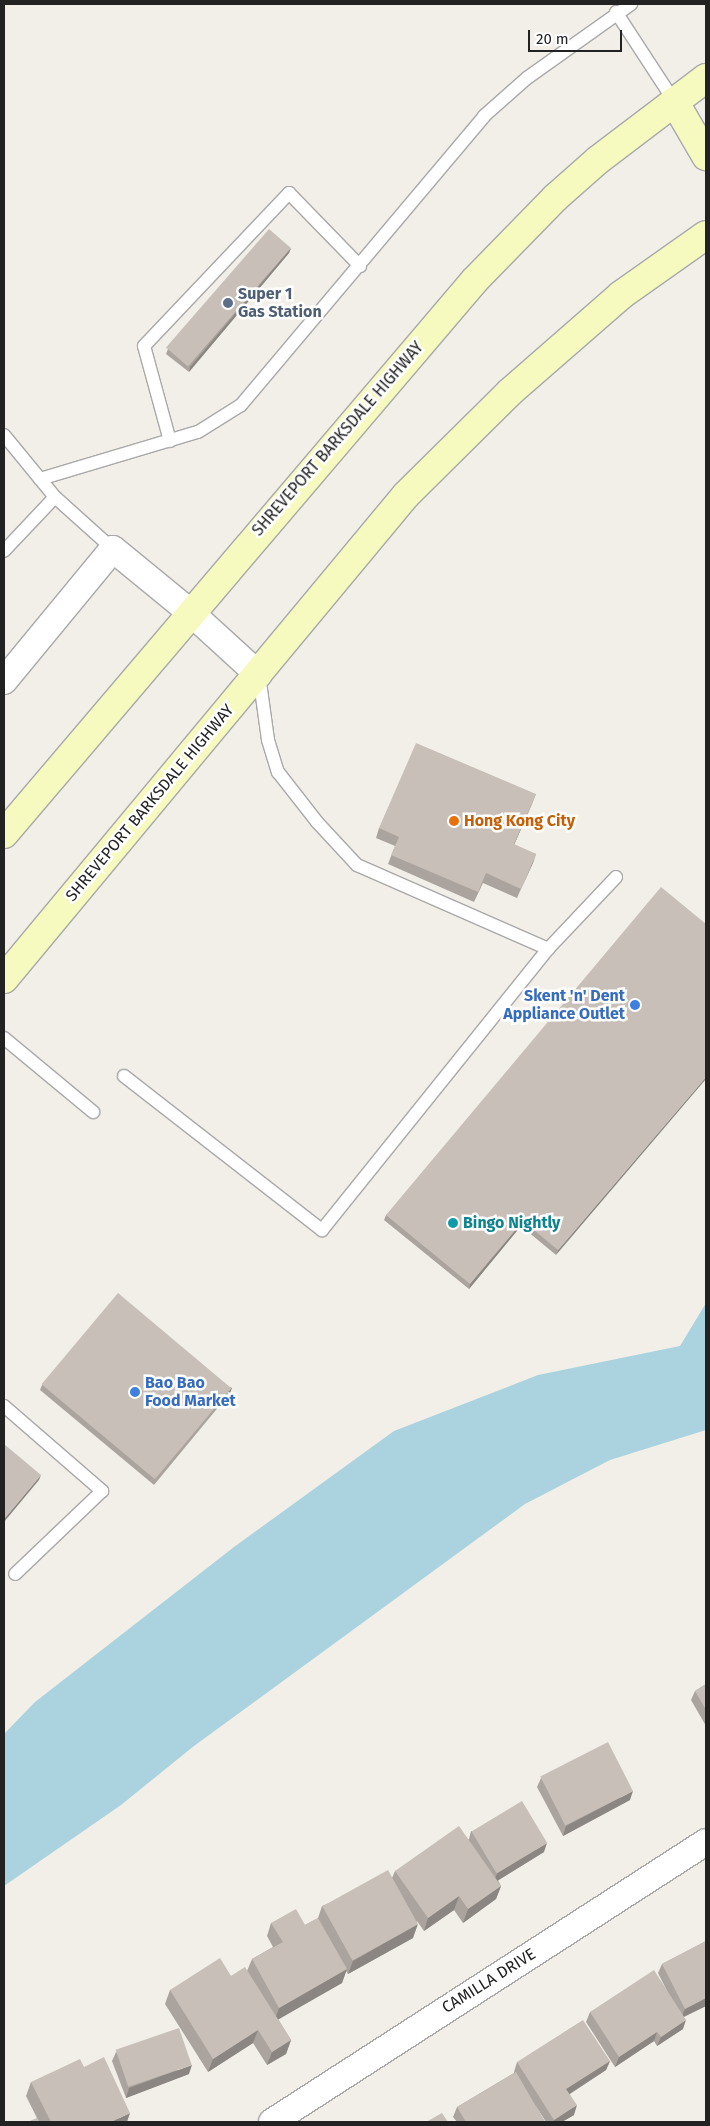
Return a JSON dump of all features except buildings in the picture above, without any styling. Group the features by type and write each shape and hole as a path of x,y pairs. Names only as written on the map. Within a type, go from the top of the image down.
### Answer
{"main road":[{"name":"SHREVEPORT BARKSDALE HIGHWAY","path":"4,834 190,612 475,280 555,198 598,160 706,78"},
{"path":"674,101 706,156"},
{"name":"SHREVEPORT BARKSDALE HIGHWAY","path":"4,979 259,675 310,608 406,496 510,392 621,295 706,234"}],"street":[{"path":"4,681 113,549 190,612 259,675"},
{"name":"CAMILLA DRIVE","path":"272,2122 706,1842"}],"lane":[{"path":"40,479 198,432 242,405 491,110 527,78 616,12 631,4"},
{"path":"616,12 674,101"},
{"path":"170,441 144,346 289,193 360,266"},
{"path":"4,435 55,497 113,549"},
{"path":"4,551 55,497"},
{"path":"259,675 268,740 278,772 317,822 356,864 548,949"},
{"path":"124,1076 322,1230 548,949 616,877"},
{"path":"4,1038 93,1112"},
{"path":"4,1406 102,1492 15,1574"}],"water":[{"path":"706,1303 706,1430 610,1460 525,1504 194,1746 121,1805 4,1886 4,1734 35,1702 234,1547 394,1431 538,1375 680,1346"}],"place":[{"name":"Super 1 Gas Station","path":"228,303"},
{"name":"Hong Kong City","path":"454,821"},
{"name":"Skent 'n' Dent Appliance Outlet","path":"635,1005"},
{"name":"Bingo Nightly","path":"453,1223"},
{"name":"Bao Bao Food Market","path":"135,1392"}]}
